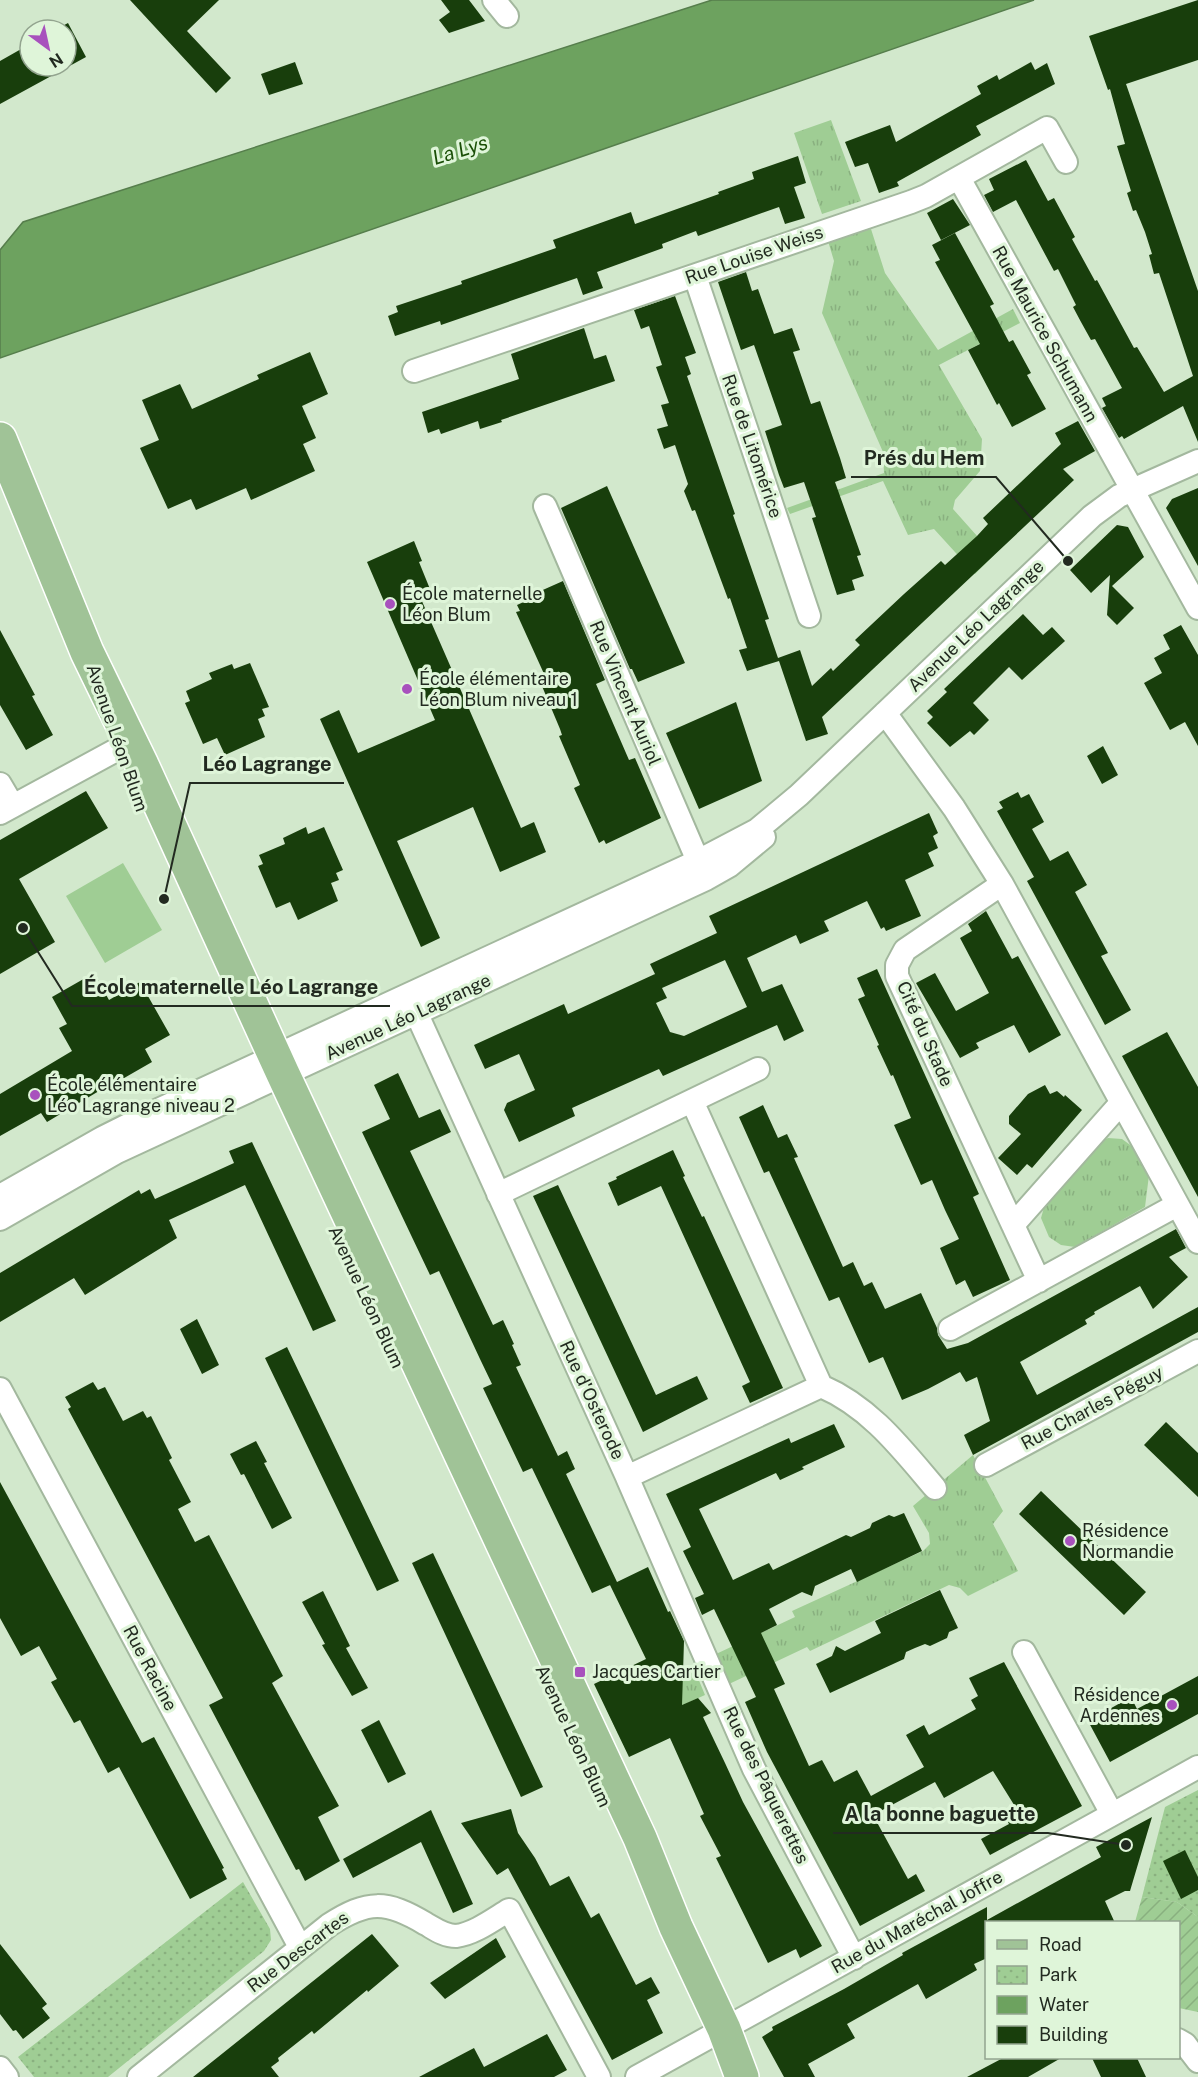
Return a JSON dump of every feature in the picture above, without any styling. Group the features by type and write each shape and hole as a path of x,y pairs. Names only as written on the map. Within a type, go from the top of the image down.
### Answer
{"main road":[{"name":"Avenue Léon Blum","path":"1,442 124,746 133,794 271,1068 632,1822 676,1928 724,2029 742,2077"},
{"name":"Avenue Léon Blum","path":"724,2029 750,2060 760,2077"}],"street":[{"name":"Rue Louise Weiss","path":"414,371 911,202 1047,129 1066,162"},
{"name":"Rue Maurice Schumann","path":"959,178 1198,608"},
{"name":"Rue de Litomérice","path":"695,276 808,616"},
{"name":"Avenue Léo Lagrange","path":"0,1196 102,1138 271,1068 702,870 757,830 799,795 1092,516 1112,500 1131,490 1198,461"},
{"name":"Rue Vincent Auriol","path":"545,506 702,870"},
{"path":"885,713 954,808 1002,884 1198,1242"},
{"path":"0,784 6,810 124,746"},
{"name":"Cité du Stade","path":"1002,884 905,950 897,965 897,976 1039,1281"},
{"name":"Rue d'Osterode","path":"412,1004 627,1477 822,1386"},
{"name":"Avenue Léo Lagrange","path":"0,1219 271,1068"},
{"path":"498,1194 758,1069"},
{"path":"692,1101 822,1386 840,1394 867,1413 935,1488"},
{"path":"1012,1225 1121,1103"},
{"path":"950,1329 1177,1205"},
{"name":"Rue Charles Péguy","path":"986,1465 1198,1352"},
{"name":"Rue Racine","path":"0,1389 300,1947"},
{"name":"Rue des Pâquerettes","path":"627,1477 754,1769 854,1958"},
{"path":"1024,1652 1112,1814"},
{"name":"Rue du Maréchal Joffre","path":"637,2077 1198,1767"},
{"name":"Rue Descartes","path":"139,2077 300,1947 343,1916 369,1906 393,1908 448,1935 458,1936 468,1933 509,1910 599,2077"},
{"path":"1180,2041 1198,2061"},
{"path":"0,2068 7,2077"}],"green space":[{"path":"831,120 861,201 822,214 794,133"},
{"path":"871,229 885,273 938,350 1013,309 1020,323 939,365 982,439 980,471 955,500 953,509 994,555 975,574 934,529 908,535 883,481 790,514 787,508 884,473 883,452 822,313 834,261 828,241"},
{"path":"123,863 162,930 105,963 66,896"},
{"path":"1108,1138 1122,1139 1133,1147 1149,1175 1145,1207 1075,1247 1061,1245 1049,1237 1041,1218 1045,1204 1098,1143"},
{"path":"973,1455 1003,1511 993,1524 1018,1571 968,1596 960,1588 949,1585 810,1651 807,1647 729,1684 716,1654 795,1617 792,1611 923,1551 930,1544 929,1533 913,1506"},
{"path":"693,1666 705,1695 618,1734 605,1706"},
{"path":"1198,1790 1198,1917 1177,1902 1142,1897 1165,1807"},
{"path":"243,1882 270,1929 271,1940 264,1951 108,2077 34,2077 18,2057"},
{"path":"1142,1897 1177,1902 1198,1917 1198,2012 1180,2008 1180,1921 1135,1921"}],"water":[{"name":"La Lys","path":"712,0 1034,0 0,358 0,250 23,222"}],"building":[{"path":"130,0 219,0 187,31 231,78 216,93"},
{"path":"441,0 469,0 485,21 449,33 439,20 450,12"},
{"path":"1198,0 1198,60 1126,84 1198,291 1198,442 1183,406 1124,439 1122,436 1119,438 1102,408 1106,406 1102,398 1122,388 1095,339 1091,340 1081,322 1073,307 1076,305 1058,269 1054,271 1016,200 993,212 984,195 994,190 989,179 1026,160 1048,201 1054,198 1075,237 1072,239 1095,281 1097,280 1134,348 1137,347 1164,392 1193,376 1159,273 1154,274 1149,255 1152,254 1145,232 1136,210 1133,211 1127,193 1131,191 1117,146 1125,144 1110,89 1108,90 1089,36"},
{"path":"78,42 86,57 78,61"},
{"path":"18,51 18,78 48,78 0,104 0,61"},
{"path":"295,62 303,84 269,95 261,74"},
{"path":"1031,62 1035,70 1047,63 1055,84 976,126 981,135 897,182 899,186 879,193 868,163 855,167 845,142 890,125 896,142 981,94 977,86 997,75 999,80"},
{"path":"798,156 806,183 794,187 805,218 785,224 779,207 698,236 696,231 662,244 663,248 597,272 603,288 583,295 577,278 441,325 440,321 395,336 388,316 398,312 396,306 462,284 461,281 556,248 553,240 631,212 635,224 719,194 718,192 754,179 752,172"},
{"path":"953,199 970,225 941,240 927,213"},
{"path":"955,233 994,304 990,306 1009,342 1013,340 1031,373 1027,375 1046,409 1012,427 999,403 997,405 968,350 980,344 935,262 940,260 932,245"},
{"path":"746,272 752,291 758,289 774,334 792,328 800,350 793,352 811,404 820,401 840,458 846,478 835,482 861,555 857,556 864,576 852,580 855,590 837,595 812,518 816,517 804,482 784,488 779,475 765,431 782,425 754,345 741,350 718,282"},
{"path":"675,296 696,353 685,357 691,374 687,376 769,619 765,620 778,658 800,650 812,686 831,668 833,671 860,645 855,640 904,594 941,561 945,565 977,536 988,524 983,518 1061,444 1055,433 1078,421 1095,451 1063,469 1074,480 822,717 828,734 806,741 779,661 747,671 739,650 747,648 695,510 692,511 684,491 688,484 675,445 664,449 657,429 668,426 661,405 669,403 656,367 662,365 649,326 641,329 634,310"},
{"path":"584,328 594,359 606,355 615,381 480,429 478,421 441,434 439,429 428,433 422,412 519,379 511,354"},
{"path":"310,352 328,394 302,406 316,438 303,444 315,471 251,500 246,488 196,510 191,499 168,509 140,448 159,440 142,400 180,384 192,409 259,379 257,375"},
{"path":"607,486 685,663 638,682 630,669 561,508"},
{"path":"1198,488 1198,566 1166,508 1172,499"},
{"path":"1117,525 1128,527 1144,557 1112,586 1134,608 1117,625 1107,615 1110,575 1091,593 1070,570"},
{"path":"414,541 422,561 419,562 432,594 421,599 521,828 534,822 546,852 500,872 473,807 397,841 440,938 421,947 320,719 339,710 358,753 435,720 367,562"},
{"path":"563,581 605,680 596,684 629,760 635,758 661,818 606,844 604,840 599,843 574,788 580,785 559,736 562,735 560,729 539,679 545,676 516,612 520,611 517,605 537,596 536,593"},
{"path":"1023,614 1043,635 1052,627 1065,641 1022,680 1009,667 973,703 989,720 974,735 970,731 950,747 927,723 933,717 927,711 947,692 944,689"},
{"path":"1181,625 1198,655 1198,746 1185,722 1170,730 1144,683 1162,673 1154,658 1170,649 1163,635"},
{"path":"0,630 35,695 32,696 53,735 26,750 0,705"},
{"path":"250,663 269,707 262,709 265,716 258,719 265,737 225,755 217,738 203,744 185,703 190,701 186,691 212,679 209,673 232,664 234,669"},
{"path":"736,702 762,781 699,809 666,733"},
{"path":"1103,746 1118,775 1102,784 1087,756"},
{"path":"86,791 108,828 19,879 55,942 0,974 0,840"},
{"path":"1018,792 1021,798 1029,794 1044,822 1032,829 1050,861 1068,851 1087,885 1075,892 1108,953 1101,956 1131,1010 1105,1025 1027,881 1034,877 997,811 1003,808 999,802"},
{"path":"929,813 938,833 933,836 938,848 928,853 934,866 905,880 921,916 886,931 884,927 881,929 867,901 824,921 829,931 800,944 796,935 747,958 762,992 782,984 804,1031 784,1041 777,1025 663,1076 659,1069 572,1108 575,1116 519,1142 504,1110 507,1103 535,1090 519,1054 485,1069 474,1045 564,1004 568,1014 655,974 650,964 717,933 709,916","holes":["725,960 747,1007 684,1036 670,1032 656,1003 667,998 662,988"]},
{"path":"306,827 308,834 324,827 343,870 336,873 339,880 331,883 338,901 298,920 290,902 276,908 258,866 263,864 259,855 285,844 283,838"},
{"path":"986,911 1012,959 1018,956 1061,1035 1029,1053 1014,1025 976,1043 979,1048 960,1058 916,983 935,973 956,1011 989,993 960,938 972,931 968,924"},
{"path":"877,969 979,1194 973,1197 1010,1280 973,1297 965,1280 956,1285 940,1248 959,1239 932,1180 921,1185 894,1125 911,1118 858,999 865,996 857,978"},
{"path":"94,973 109,1000 140,982 170,1035 145,1049 152,1062 47,1122 41,1113 0,1136 0,1094 72,1051 59,1028 67,1024 52,997"},
{"path":"1167,1032 1198,1087 1198,1197 1122,1056"},
{"path":"398,1073 419,1118 440,1109 451,1132 410,1151 493,1325 503,1320 521,1365 516,1367 558,1456 567,1451 575,1469 566,1474 617,1582 648,1567 684,1641 682,1705 698,1698 711,1713 703,1717 743,1802 822,1946 800,1958 796,1949 768,1963 716,1858 721,1856 700,1816 704,1814 670,1738 629,1757 594,1684 646,1659 610,1585 592,1593 532,1468 523,1472 483,1388 492,1384 439,1271 430,1275 362,1132 390,1119 374,1085"},
{"path":"1045,1085 1050,1094 1057,1091 1064,1097 1065,1095 1082,1110 1032,1168 1027,1164 1017,1175 998,1158 1021,1134 1009,1124 1009,1116 1028,1094"},
{"path":"763,1105 778,1138 787,1134 798,1157 794,1158 843,1267 853,1262 864,1286 872,1282 885,1309 921,1293 938,1335 947,1349 968,1343 1176,1229 1186,1248 1169,1257 1188,1277 1153,1309 1140,1286 1094,1312 1095,1314 1085,1320 1087,1324 1020,1362 1037,1395 1198,1307 1198,1332 973,1455 964,1435 990,1421 977,1377 966,1382 960,1372 902,1400 883,1357 869,1363 839,1297 829,1301 769,1171 764,1173 739,1117"},
{"path":"252,1142 336,1321 313,1331 245,1185 169,1220 177,1238 85,1295 74,1278 0,1322 0,1273 139,1190 141,1194 150,1189 155,1199 234,1163 229,1151"},
{"path":"673,1150 685,1176 683,1177 702,1217 704,1216 783,1388 750,1403 742,1386 750,1382 661,1186 618,1206 608,1183"},
{"path":"558,1185 656,1395 697,1376 708,1399 643,1432 533,1196"},
{"path":"197,1319 219,1365 202,1374 180,1329"},
{"path":"287,1347 399,1581 377,1591 265,1358"},
{"path":"93,1382 98,1390 105,1387 123,1421 143,1411 147,1418 151,1416 172,1458 169,1460 191,1502 178,1509 195,1542 209,1535 283,1676 272,1683 339,1806 318,1817 340,1861 305,1881 299,1869 296,1870 209,1705 223,1698 68,1409 71,1407 65,1397"},
{"path":"1166,1422 1198,1453 1198,1497 1144,1445"},
{"path":"834,1424 845,1447 780,1480 776,1473 699,1509 733,1580 769,1563 773,1570 846,1535 851,1537 870,1528 872,1523 889,1515 894,1517 904,1513 922,1551 857,1582 851,1569 815,1586 812,1596 802,1592 769,1609 777,1625 761,1633 785,1684 774,1689 809,1766 822,1760 834,1782 857,1770 871,1796 924,1767 906,1735 924,1725 929,1735 976,1709 971,1700 978,1696 969,1678 1004,1662 1082,1806 990,1855 981,1839 1009,1824 1004,1814 1016,1808 993,1771 944,1798 935,1782 873,1815 908,1879 916,1874 925,1891 860,1926 767,1752 745,1702 756,1697 714,1609 702,1615 695,1598 704,1594 683,1551 691,1547 666,1494 789,1438 791,1443"},
{"path":"256,1441 267,1462 264,1463 292,1518 272,1529 244,1474 241,1475 230,1454"},
{"path":"0,1482 142,1743 154,1737 224,1868 222,1869 227,1879 190,1899 119,1767 108,1773 80,1720 74,1723 51,1682 57,1679 39,1646 21,1656 0,1618"},
{"name":"Résidence Normandie","path":"1041,1491 1146,1592 1124,1615 1019,1514"},
{"path":"433,1553 543,1787 521,1797 412,1563"},
{"path":"940,1590 958,1628 949,1632 947,1638 930,1646 925,1644 906,1652 904,1659 830,1693 816,1664 832,1656 836,1646 845,1651 881,1633 875,1621"},
{"path":"323,1591 350,1646 346,1648 368,1688 352,1696 322,1645 325,1644 302,1602"},
{"path":"1198,1676 1198,1714 1110,1762 1088,1721 1131,1697 1137,1709"},
{"path":"379,1720 406,1774 388,1783 361,1730"},
{"path":"511,1809 518,1833 550,1886 569,1876 591,1918 599,1913 636,1985 651,1977 660,1993 647,2000 663,2033 612,2060 508,1868 497,1875 461,1823"},
{"path":"431,1810 473,1904 453,1913 421,1842 353,1878 343,1859"},
{"path":"1152,1817 1130,1891 1125,1891 1105,1901 1114,1921 985,1921 985,1959 974,1964 977,1970 926,1999 918,1984 847,2024 855,2038 808,2064 815,2077 784,2077 762,2037 773,2030 772,2027 844,1989 903,1955 902,1953 987,1907 987,1920 1101,1857 1096,1847"},
{"path":"1185,1850 1198,1877 1198,1890 1181,1899 1163,1861"},
{"path":"372,1934 399,1966 314,2034 312,2031 278,2058 279,2061 271,2067 279,2077 193,2077"},
{"path":"496,1938 506,1957 445,1999 430,1983"},
{"path":"0,1944 47,2004 42,2008 50,2018 23,2039 16,2030 13,2031 0,2014"},
{"path":"547,2034 567,2070 554,2077 419,2077 474,2048 484,2067"},
{"path":"1001,2059 1059,2059 1028,2077 967,2077"},
{"path":"1092,2059 1137,2059 1146,2077 1101,2077"}],"place":[{"name":"Prés du Hem","path":"1068,561"},
{"name":"École maternelle Léon Blum","path":"390,604"},
{"name":"École élémentaire Léon Blum niveau 1","path":"407,689"},
{"name":"Léo Lagrange","path":"164,899"},
{"name":"École maternelle Léo Lagrange","path":"23,928"},
{"name":"École élémentaire Léo Lagrange niveau 2","path":"35,1095"},
{"name":"Résidence Normandie","path":"1070,1541"},
{"name":"Jacques Cartier","path":"580,1672"},
{"name":"Résidence Ardennes","path":"1172,1705"},
{"name":"A la bonne baguette","path":"1126,1845"}]}
